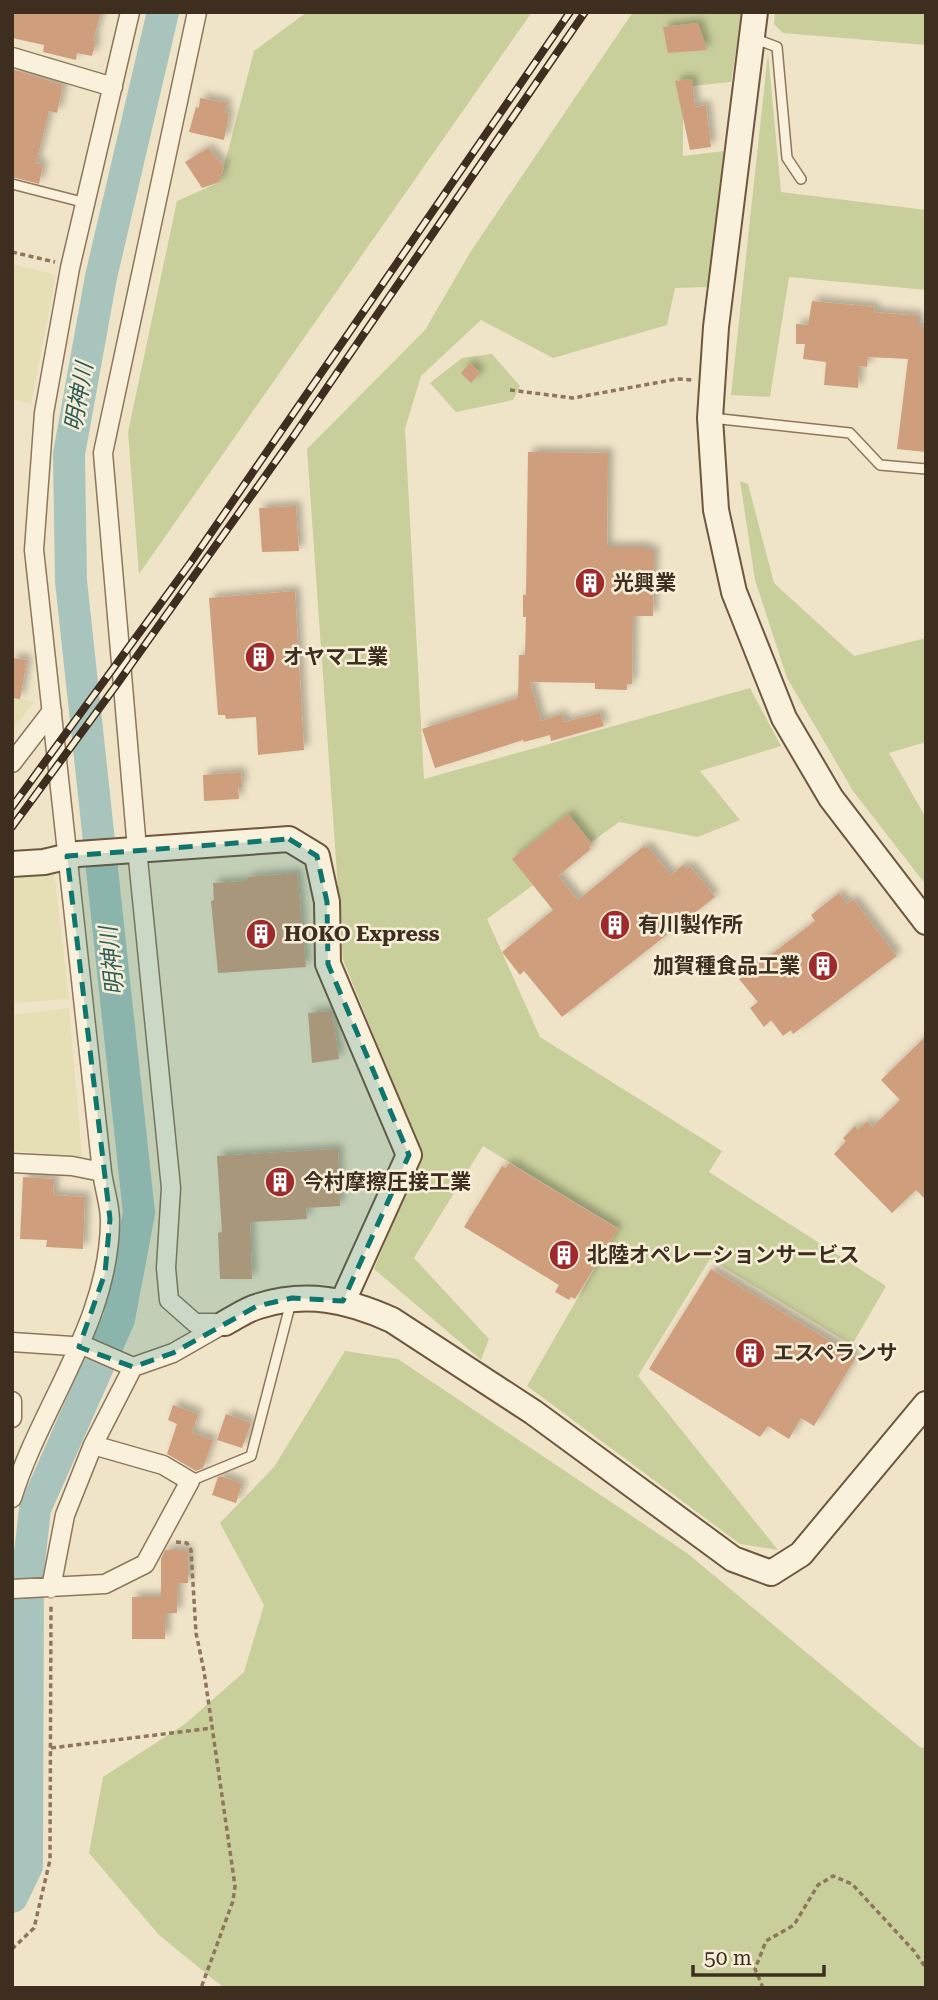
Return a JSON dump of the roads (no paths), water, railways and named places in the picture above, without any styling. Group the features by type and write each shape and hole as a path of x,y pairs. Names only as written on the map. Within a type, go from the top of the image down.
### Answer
{"street":[{"path":"12,1498 15,1478 83,1347 105,1273 110,1219 102,1172 73,855 52,711 34,550 44,413 71,265 130,12"},
{"path":"197,12 103,453 129,849 171,1188 166,1268 169,1300 195,1323 225,1323"},
{"path":"755,12 716,327 710,418 716,510 734,592 785,718 831,798 926,922"},
{"path":"12,57 113,87"},
{"path":"12,763 52,711"},
{"path":"12,864 129,849 289,839 317,856 327,902 328,964 409,1155 343,1301"},
{"path":"12,1163 72,1166 102,1172"},
{"path":"12,1342 83,1347 133,1367 173,1353 257,1306 292,1298 316,1297 343,1301 392,1320 533,1412 733,1559 771,1573 802,1554 926,1404"},
{"path":"46,1588 65,1516 93,1445 133,1367"},
{"path":"12,1401 12,1418"},
{"path":"12,1589 105,1584 145,1564 190,1481 163,1465 93,1445"}],"lane":[{"path":"752,37 777,47 787,158 801,179"},
{"path":"12,184 86,202"},
{"path":"710,418 850,433 880,465 926,469"},
{"path":"190,1481 251,1456 292,1298"}],"waterway":[{"name":"明神川","path":"12,1897 27,1866 28,1571 35,1509 119,1319 139,1213 71,581 69,454 101,277 163,12"}],"railway":[{"path":"12,807 191,562 570,12"},
{"path":"12,827 293,437 585,12"}],"place":[{"name":"光興業","path":"590,583"},
{"name":"オヤマ工業","path":"260,657"},
{"name":"有川製作所","path":"615,925"},
{"name":"HOKO Express","path":"261,934"},
{"name":"加賀種食品工業","path":"823,966"},
{"name":"今村摩擦圧接工業","path":"280,1182"},
{"name":"北陸オペレーションサービス","path":"564,1255"},
{"name":"エスペランサ","path":"750,1353"}]}
